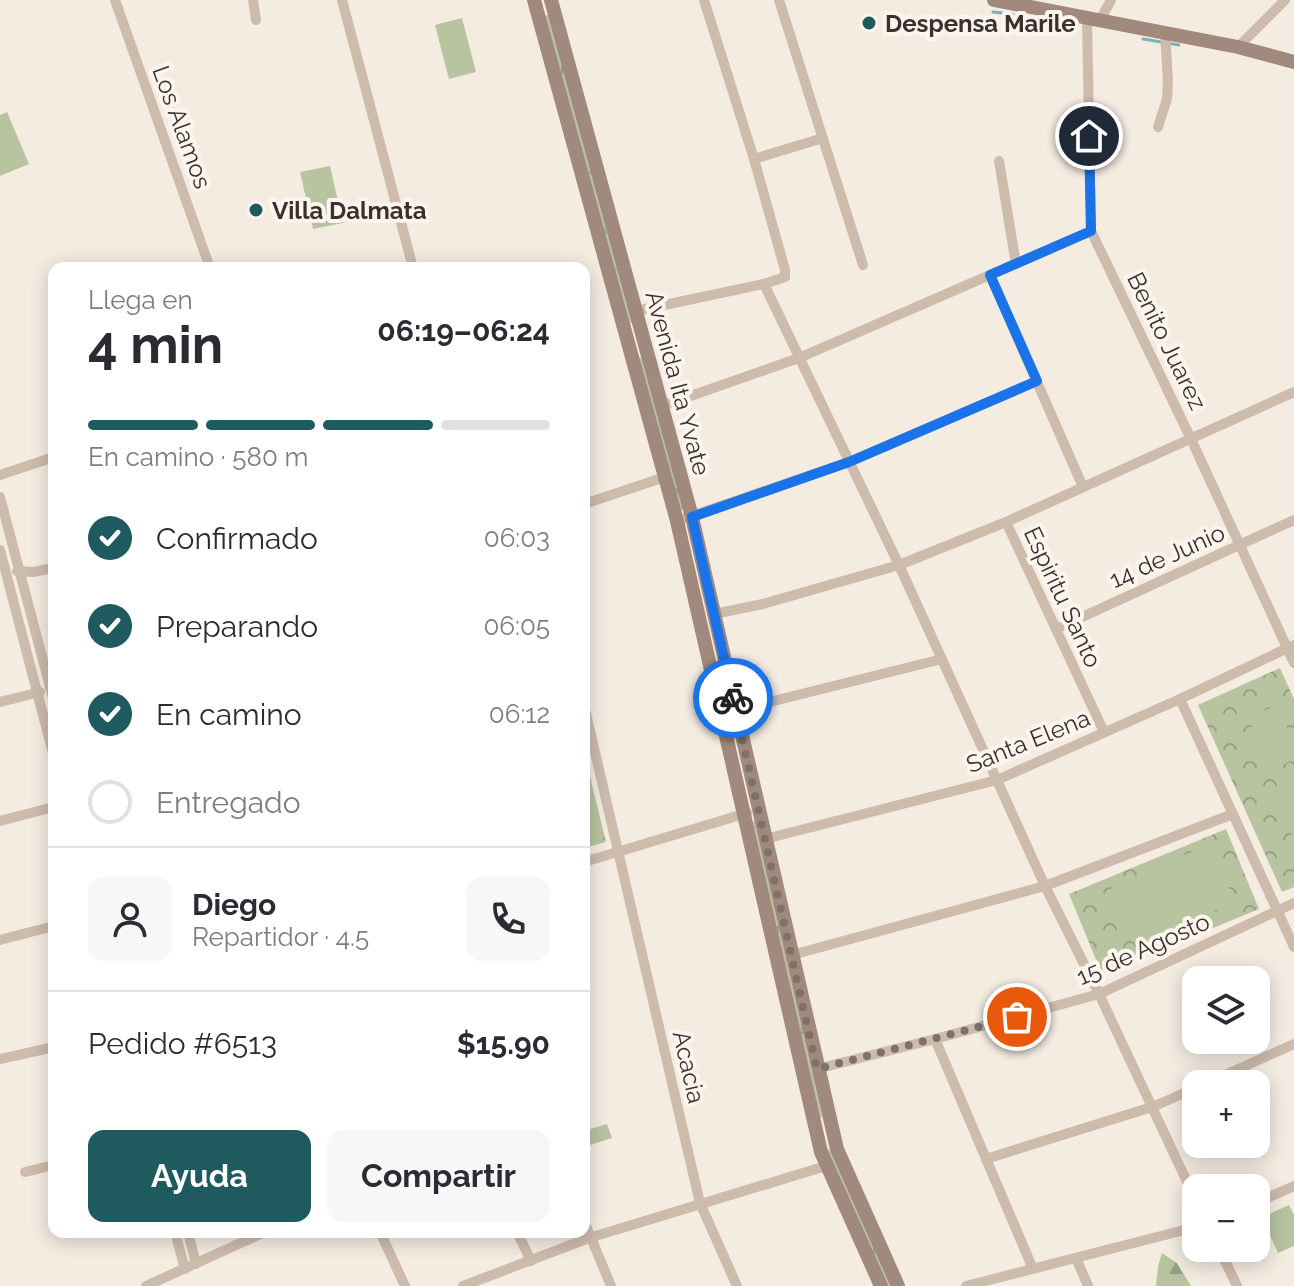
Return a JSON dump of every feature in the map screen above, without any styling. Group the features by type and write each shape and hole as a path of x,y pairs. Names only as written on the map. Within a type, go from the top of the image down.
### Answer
{"street":[{"name":"Los Alamos","path":"115,0 208,262"},
{"path":"253,0 256,20"},
{"path":"342,0 411,262"},
{"name":"Avenida Ita Yvate","path":"534,0 636,311 662,406 824,1132 844,1168 898,1286"},
{"name":"Avenida Ita Yvate","path":"551,0 627,339 665,477 685,519 714,614 728,712"},
{"path":"636,311 785,277 754,159 704,0"},
{"path":"779,0 863,265"},
{"path":"994,0 1238,47 1294,62"},
{"path":"1094,19 1111,0"},
{"path":"1238,47 1285,0"},
{"name":"Benito Juarez","path":"1094,19 1091,231 1290,646 1294,663"},
{"path":"1158,127 1167,99 1165,33"},
{"path":"754,159 823,138"},
{"path":"999,161 1016,264"},
{"path":"662,406 799,358 1091,231"},
{"path":"990,275 1083,487"},
{"path":"764,284 899,565 1045,886 1183,1174"},
{"path":"627,339 643,335"},
{"path":"685,519 849,462 1037,381"},
{"path":"714,614 763,604 899,565 1006,522 1294,392"},
{"path":"0,475 48,459"},
{"path":"590,502 665,477"},
{"path":"0,497 48,675"},
{"name":"14 de Junio","path":"1056,629 1294,520"},
{"name":"Espiritu Santo","path":"1006,522 1104,732"},
{"path":"0,550 3,579 48,734"},
{"path":"3,579 48,569"},
{"name":"Santa Elena","path":"765,839 997,780 1180,699 1290,646"},
{"path":"728,712 942,659"},
{"path":"0,702 48,690"},
{"path":"1180,699 1294,947"},
{"name":"Acacia","path":"590,730 700,1203 737,1286"},
{"path":"0,821 48,809"},
{"path":"590,860 751,812"},
{"name":"Avenida Ita Yvate","path":"751,812 765,839 773,909 792,955 817,1069 826,1166 881,1286"},
{"path":"792,955 1045,886 1233,814"},
{"name":"15 de Agosto","path":"817,1069 1099,994 1294,903"},
{"path":"0,940 48,928"},
{"path":"935,1039 1033,1269"},
{"path":"1236,1070 1294,1044"},
{"path":"0,1059 48,1048"},
{"path":"986,1159 1152,1107 1182,1094"},
{"path":"25,1172 48,1166"},
{"path":"590,1238 826,1166"},
{"path":"1270,1197 1294,1186"},
{"path":"970,1286 1182,1231"},
{"path":"177,1238 185,1269"},
{"path":"190,1238 196,1264"},
{"path":"146,1286 252,1238"},
{"path":"383,1238 405,1286"},
{"path":"520,1238 531,1261"},
{"path":"463,1286 589,1238 611,1286"},
{"path":"1076,1258 1088,1286"},
{"path":"1226,1262 1237,1286"},
{"path":"498,1273 503,1286"}],"green space":[{"path":"548,15 632,323 630,323"},
{"path":"462,18 476,72 449,79 435,25"},
{"path":"7,112 29,164 0,176 0,115"},
{"path":"330,166 343,223 313,229 300,172"},
{"path":"641,357 684,509 681,511 639,359"},
{"path":"1280,668 1294,699 1294,887 1282,892 1198,705"},
{"path":"1277,705 1294,744 1294,760 1271,770 1248,718"},
{"path":"590,777 606,842 590,846"},
{"path":"1294,788 1294,840 1274,797"},
{"path":"590,799 603,840 590,844"},
{"path":"753,822 822,1116 820,1119"},
{"path":"1226,829 1259,909 1102,974 1069,894"},
{"path":"1209,844 1235,902 1136,946 1111,888"},
{"path":"607,1124 612,1138 590,1145 590,1129"},
{"path":"830,1150 892,1286 887,1286"},
{"path":"1289,1205 1294,1215 1294,1246 1278,1253 1270,1235 1270,1213"},
{"path":"1162,1253 1177,1263 1191,1286 1156,1286"}],"waterway":[{"path":"993,12 1013,14"},
{"path":"1143,39 1179,45"}],"way so far":[{"path":"733,698 817,1069 1017,1017"}],"place":[{"name":"Despensa Marile","path":"869,23"},
{"name":"Villa Dalmata","path":"256,210"}],"route":[{"path":"733,698 692,517 849,462 1037,381 990,275 1091,231 1089,136"}]}
